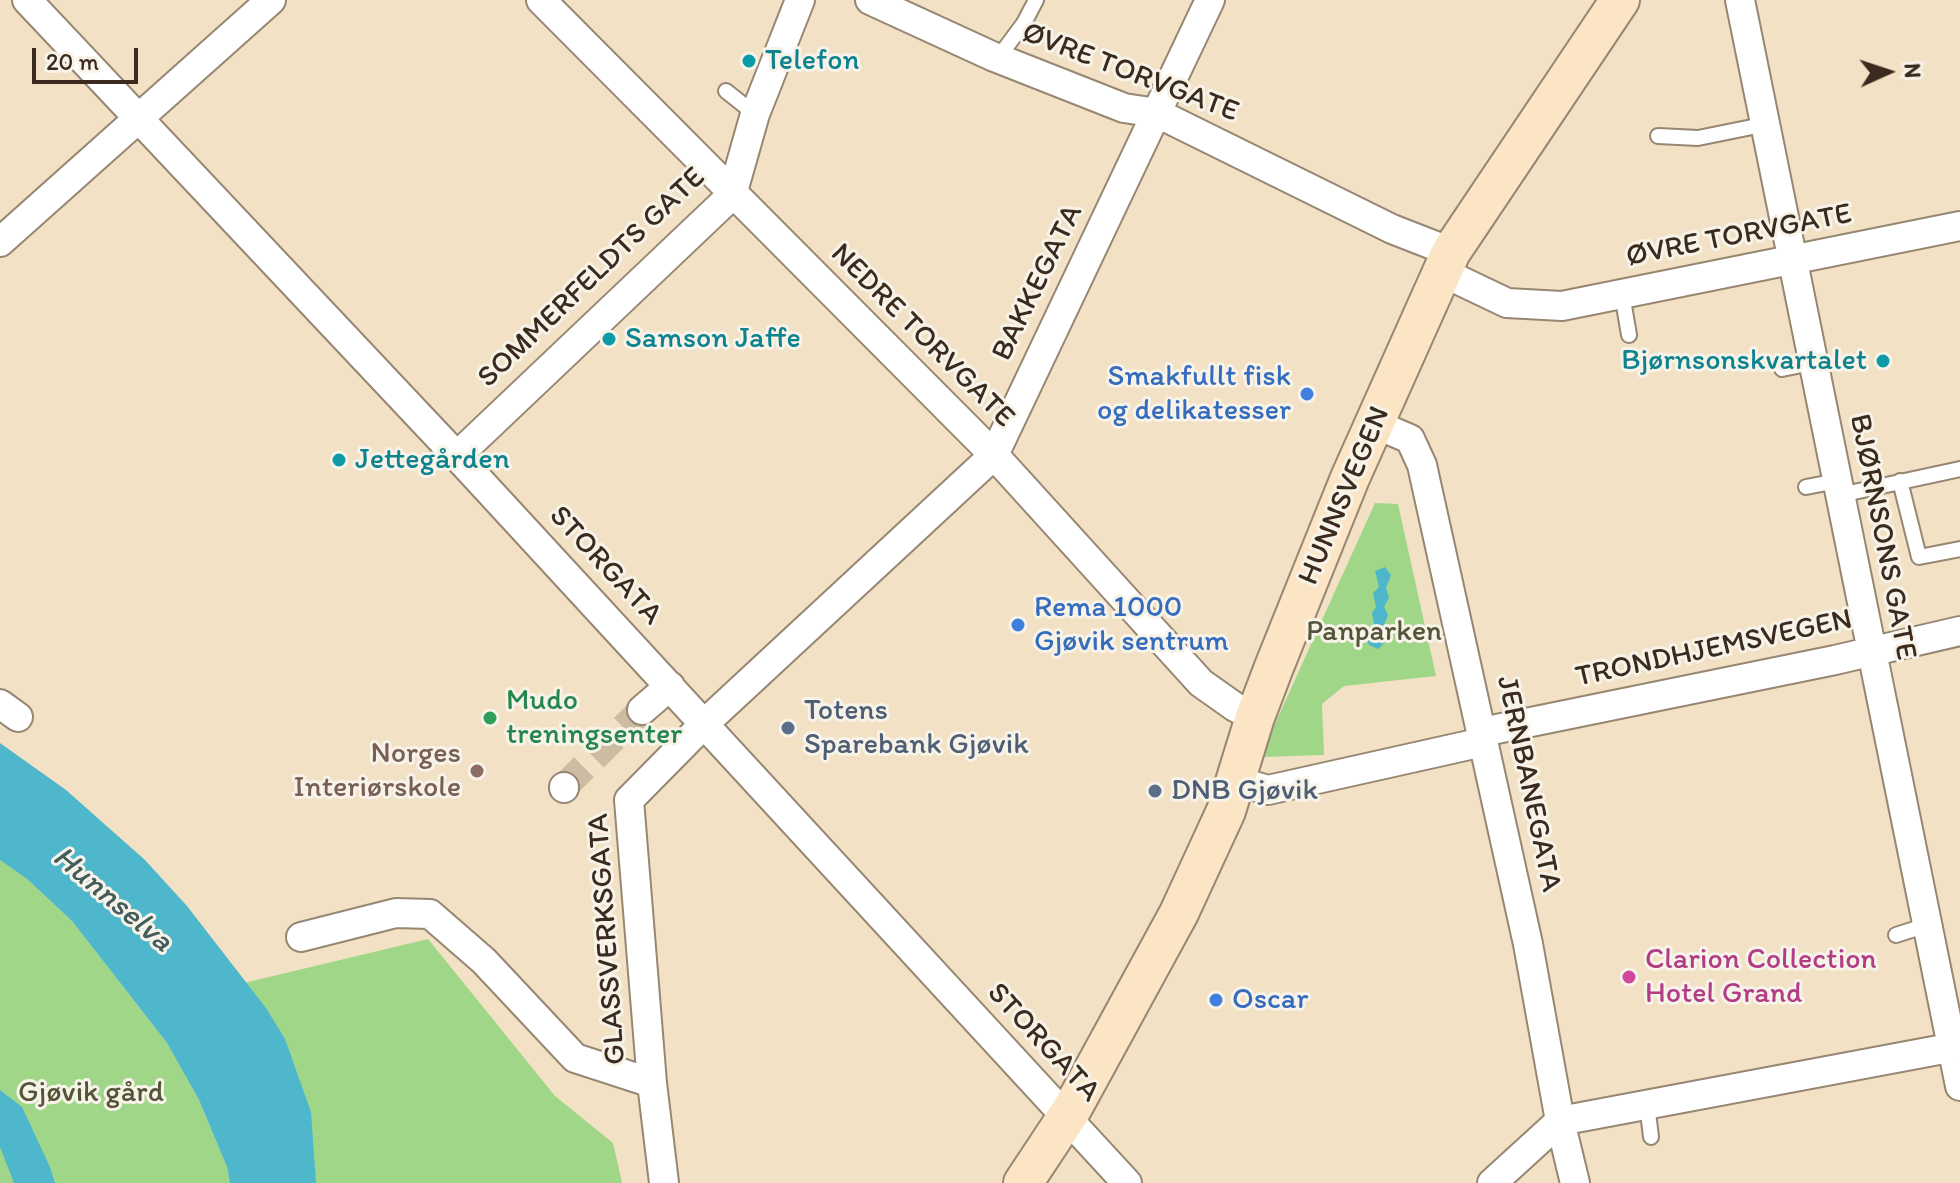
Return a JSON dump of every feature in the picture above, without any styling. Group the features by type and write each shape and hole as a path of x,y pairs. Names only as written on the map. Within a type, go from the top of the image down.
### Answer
{"main road":[{"name":"HUNNSVEGEN","path":"1023,1183 1067,1119 1179,913 1226,811 1255,717 1350,478 1446,262 1620,0"}],"street":[{"name":"STORGATA","path":"27,0 457,456 1127,1183"},
{"path":"0,242 271,0"},
{"name":"NEDRE TORVGATE","path":"541,0 994,455 1201,683 1255,717"},
{"name":"SOMMERFELDTS GATE","path":"457,456 732,195 755,114 800,0"},
{"name":"ØVRE TORVGATE","path":"870,0 998,58 1124,108 1157,113 1392,229 1507,303 1562,306 1960,226"},
{"name":"BAKKEGATA","path":"705,723 994,455 1210,0"},
{"name":"BJØRNSONS GATE","path":"1740,0 1870,651 1927,925 1956,1047 1960,1086"},
{"name":"JERNBANEGATA","path":"1375,424 1410,439 1422,465 1528,944 1560,1121 1575,1183"},
{"name":"TRONDHJEMSVEGEN","path":"1237,781 1268,790 1482,737 1960,631"},
{"path":"642,710 670,686"},
{"name":"GLASSVERKSGATA","path":"664,1183 652,1083 629,800 705,723"},
{"path":"301,937 396,913 430,914 484,961 575,1058 652,1083"},
{"path":"1492,1183 1560,1121 1956,1047"}],"lane":[{"path":"998,58 1024,23 1036,0"},
{"path":"726,91 755,114"},
{"path":"1658,136 1698,138 1767,124"},
{"path":"1622,294 1629,335"},
{"path":"1782,369 1812,363"},
{"path":"1806,487 1839,488 1900,481 1960,469"},
{"path":"1900,481 1919,557 1960,549"},
{"path":"1896,935 1927,925"},
{"path":"1647,1104 1651,1137"}],"green space":[{"name":"Panparken","path":"1375,503 1398,504 1436,676 1344,686 1322,704 1324,755 1260,757"},
{"name":"Gjøvik gård","path":"0,860 27,879 72,921 167,1043 199,1100 227,1167 230,1183 0,1183"},
{"path":"428,939 555,1096 613,1143 622,1183 314,1183 244,983"}],"water":[{"path":"1385,567 1391,575 1386,588 1389,598 1384,607 1388,615 1382,630 1387,640 1378,649 1369,645 1367,639 1375,629 1373,593 1379,587 1375,571"},
{"name":"Hunnselva","path":"0,743 66,790 145,860 187,906 266,1008 285,1039 311,1112 316,1183 230,1183 227,1167 199,1100 167,1043 72,921 27,879 0,860"},
{"path":"0,1090 22,1107 55,1183 14,1183 0,1147"}],"tunnel":[{"path":"564,787 642,710"}],"place":[{"name":"Telefon","path":"749,61"},
{"name":"Samson Jaffe","path":"609,339"},
{"name":"Bjørnsonskvartalet","path":"1883,361"},
{"name":"Smakfullt fisk og delikatesser","path":"1307,394"},
{"name":"Jettegården","path":"339,460"},
{"name":"Rema 1000 Gjøvik sentrum","path":"1018,625"},
{"name":"Mudo treningsenter","path":"490,718"},
{"name":"Totens Sparebank Gjøvik","path":"788,728"},
{"name":"Norges Interiørskole","path":"477,771"},
{"name":"DNB Gjøvik","path":"1155,791"},
{"name":"Clarion Collection Hotel Grand","path":"1629,977"},
{"name":"Oscar","path":"1216,1000"}]}
